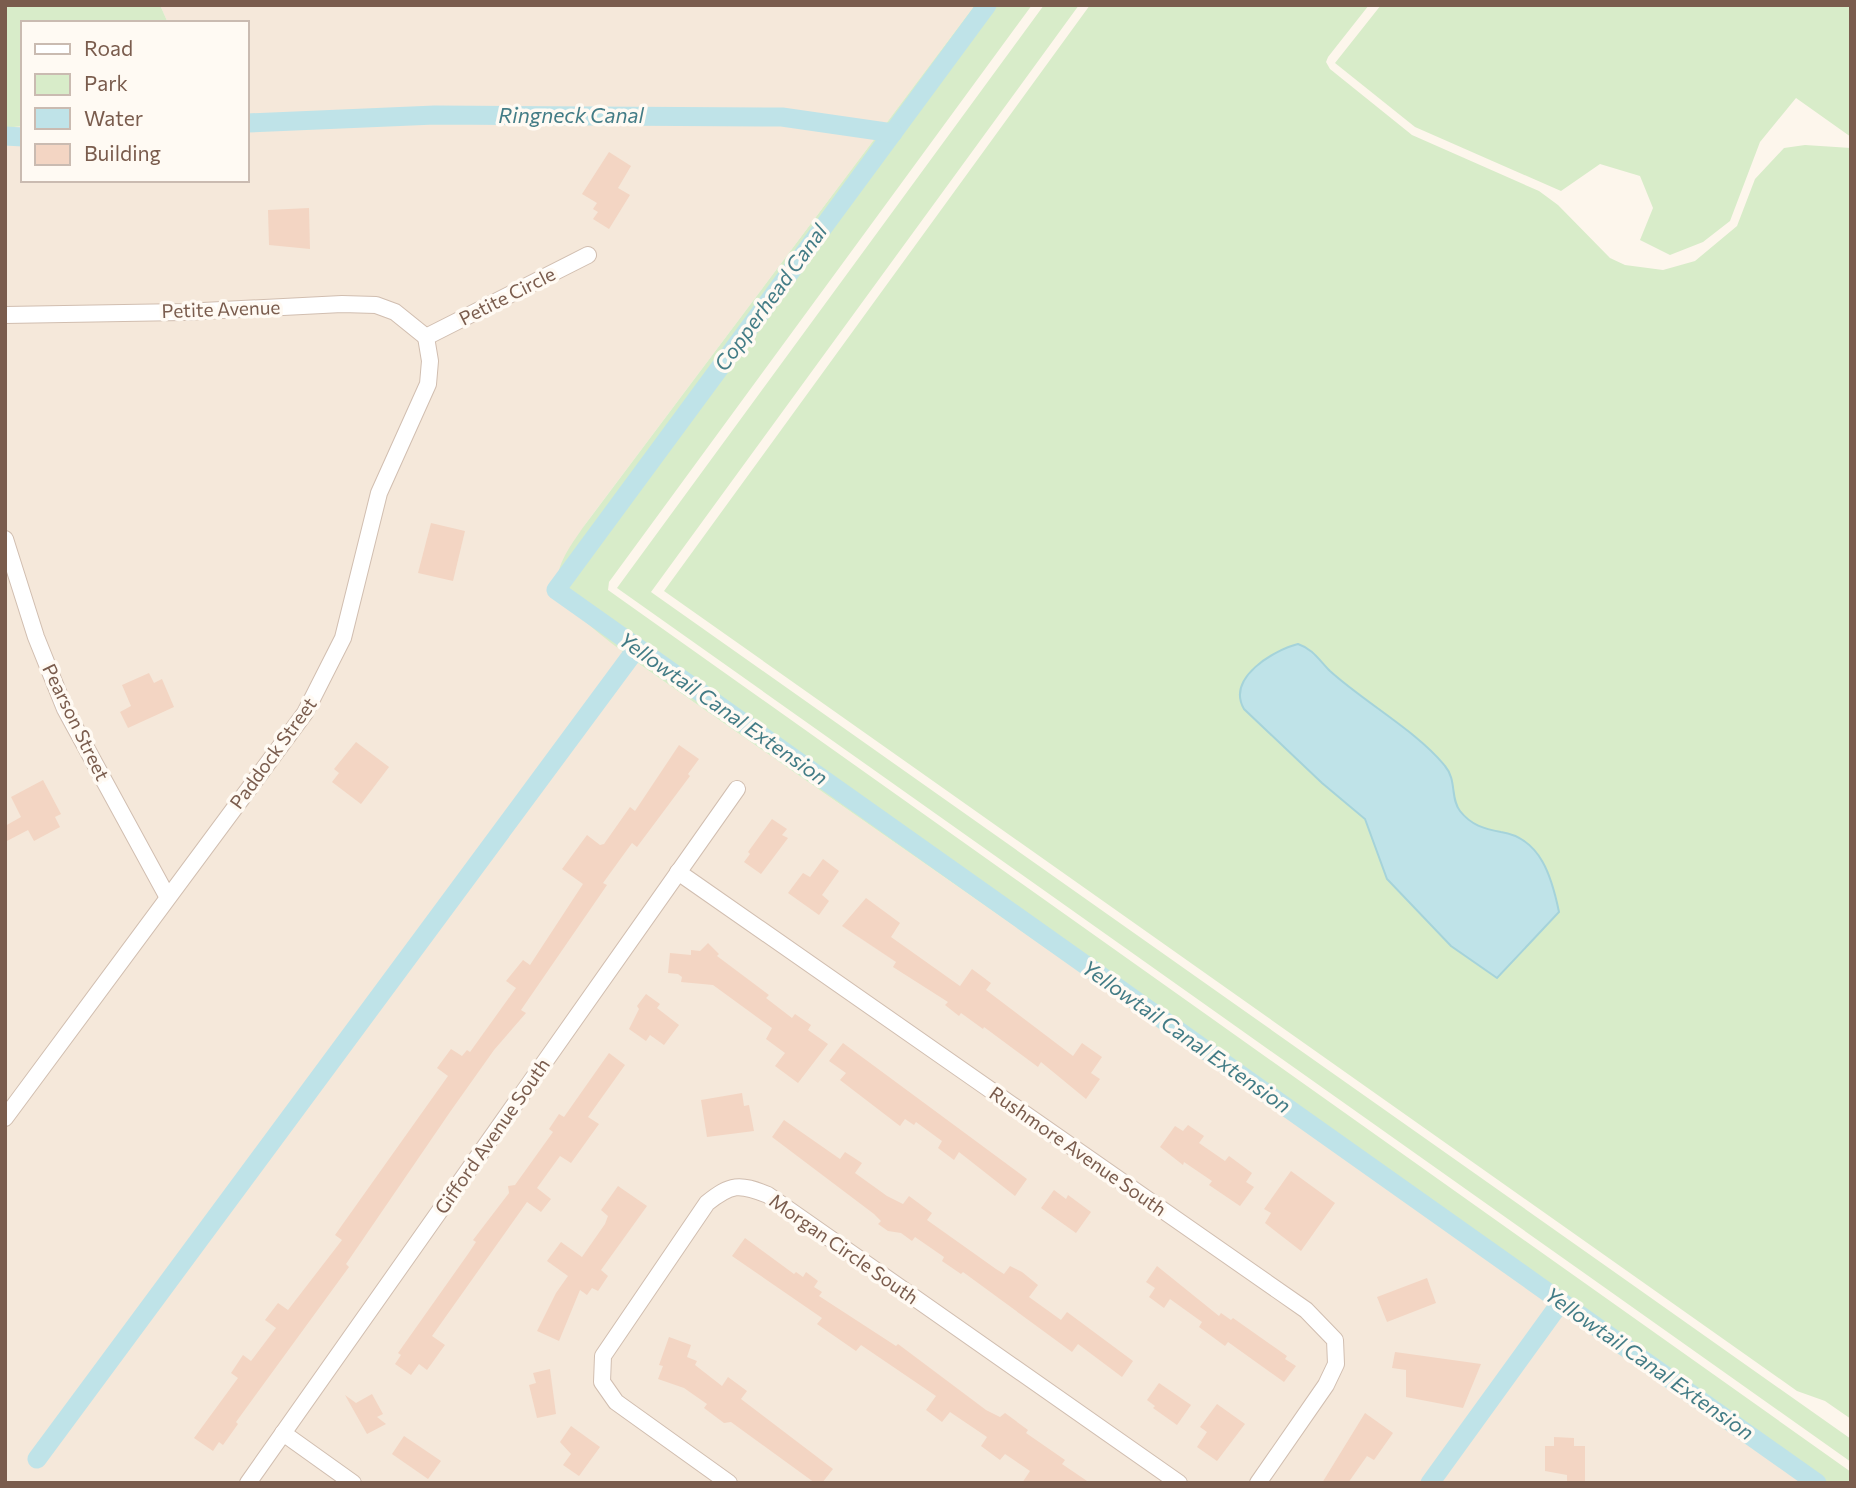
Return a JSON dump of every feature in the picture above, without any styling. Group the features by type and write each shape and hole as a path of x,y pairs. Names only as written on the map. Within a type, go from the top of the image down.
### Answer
{"street":[{"name":"Petite Circle","path":"426,337 588,255"},
{"name":"Petite Avenue","path":"5,315 376,305 395,312 426,337"},
{"name":"Paddock Street","path":"8,1108 305,713 329,671 350,615 379,493 428,384 430,360 426,337"},
{"name":"Pearson Street","path":"5,538 36,637 65,709 167,896"},
{"name":"Gifford Avenue South","path":"248,1483 737,789"},
{"name":"Rushmore Avenue South","path":"678,872 1306,1310 1335,1340 1336,1364 1326,1385 1258,1483"},
{"name":"Morgan Circle South","path":"729,1483 616,1402 602,1382 603,1356 707,1203 725,1189 746,1186 779,1203 1179,1483"},
{"path":"282,1433 353,1483"}],"shaded area":[{"path":"160,5 975,5 584,526 566,603 632,659 1812,1483 5,1483 5,128 21,126 21,182 248,182 248,21 167,21"}],"green space":[{"path":"5,5 160,5 167,21 21,21 21,126 5,128"},
{"path":"975,5 1032,5 609,582 608,590 1851,1472 1851,1483 1812,1483 632,659 588,624 561,592 558,581 560,566 584,526"},
{"path":"1044,5 1079,5 651,592 1851,1439 1851,1462 617,588"},
{"path":"1090,5 1369,5 1328,57 1326,62 1330,69 1412,135 1539,191 1558,205 1610,258 1625,265 1663,270 1695,261 1737,226 1755,179 1784,148 1805,145 1851,148 1851,1419 1825,1401 1797,1391 664,591"},
{"path":"1381,5 1851,5 1851,137 1796,98 1760,142 1730,221 1703,242 1670,255 1640,240 1653,208 1640,176 1600,164 1561,191 1415,127 1335,63"}],"water":[{"path":"1298,644 1312,652 1344,683 1434,753 1449,771 1457,806 1469,820 1483,828 1515,836 1526,842 1542,861 1553,886 1559,912 1497,978 1451,946 1387,879 1365,819 1322,783 1244,709 1240,698 1241,687 1247,676 1277,652"}],"building":[{"path":"609,152 631,166 618,188 630,195 609,229 593,219 598,212 593,209 597,203 582,194"},
{"path":"309,208 310,249 269,245 268,210"},
{"path":"431,523 465,531 453,581 418,573"},
{"path":"149,673 154,683 162,679 174,707 128,728 120,712 131,706 122,685"},
{"path":"356,742 389,767 361,804 332,782 339,773 334,769"},
{"path":"679,745 699,759 688,774 690,776 637,847 632,843 603,883 607,885 521,1010 526,1013 494,1050 450,1112 346,1264 349,1267 236,1422 238,1424 223,1445 219,1442 213,1451 194,1438 238,1378 231,1373 243,1355 251,1361 276,1328 265,1320 278,1303 288,1310 342,1240 335,1235 448,1076 437,1068 451,1049 462,1056 467,1050 470,1052 516,988 506,981 523,960 530,965 583,884 562,869 587,835 600,845 604,844 630,807 635,811"},
{"path":"43,780 61,814 55,817 60,827 34,841 28,830 5,842 5,826 21,817 11,797"},
{"path":"772,819 787,829 782,835 788,838 761,874 744,862 750,854 748,852"},
{"path":"823,859 839,871 822,895 829,901 819,915 788,893 803,873 810,877"},
{"path":"866,898 900,923 891,937 960,986 972,969 991,983 986,990 1073,1056 1082,1043 1102,1057 1091,1073 1100,1079 1086,1099 1041,1062 1038,1067 984,1027 983,1029 961,1013 959,1016 945,1005 948,1002 893,967 896,962 842,926"},
{"path":"708,943 719,954 717,956 769,995 766,998 792,1018 795,1014 811,1025 808,1030 828,1044 798,1083 775,1066 785,1053 766,1039 772,1028 713,985 681,982 682,977 678,974 668,973 670,953 691,955 691,950 700,951"},
{"path":"646,994 660,1004 657,1008 679,1025 664,1045 650,1035 646,1041 629,1029 639,1009 637,1006"},
{"path":"843,1043 1027,1179 1015,1196 959,1152 954,1160 938,1148 942,1141 916,1122 914,1125 905,1119 900,1126 840,1080 846,1073 829,1061"},
{"path":"609,1053 625,1065 588,1117 599,1124 571,1163 560,1156 537,1188 551,1199 541,1212 527,1202 432,1336 445,1345 427,1370 419,1364 411,1375 395,1364 401,1355 398,1353 476,1242 473,1240 509,1193 508,1186 515,1185 553,1132 549,1129 559,1114 564,1117"},
{"path":"742,1093 744,1106 749,1105 754,1131 707,1137 701,1100"},
{"path":"784,1120 840,1159 845,1152 862,1163 855,1173 887,1196 903,1204 909,1196 932,1213 927,1220 996,1269 1004,1274 1010,1266 1022,1272 1038,1285 1029,1297 1061,1320 1067,1312 1133,1361 1122,1377 1078,1344 1072,1352 963,1272 961,1274 942,1261 944,1257 915,1237 912,1241 901,1233 888,1231 878,1224 881,1221 874,1214 772,1137"},
{"path":"1188,1125 1204,1136 1199,1143 1225,1161 1229,1156 1252,1173 1246,1182 1254,1187 1240,1206 1209,1185 1212,1181 1184,1162 1183,1165 1160,1147 1175,1126 1183,1131"},
{"path":"1291,1171 1335,1203 1301,1251 1265,1223 1271,1213 1264,1209"},
{"path":"618,1186 647,1206 601,1270 608,1276 598,1291 592,1288 587,1295 580,1290 559,1341 537,1331 556,1293 568,1276 547,1261 561,1242 582,1257 605,1224 608,1216 601,1210"},
{"path":"1054,1190 1066,1199 1068,1195 1091,1212 1076,1233 1041,1208"},
{"path":"745,1238 794,1274 796,1272 803,1277 806,1272 818,1281 814,1287 822,1292 819,1296 896,1346 898,1344 986,1410 1000,1417 1005,1413 1028,1430 1026,1433 1065,1460 1062,1464 1090,1483 1022,1483 1030,1471 1005,1454 1000,1460 981,1446 987,1437 950,1412 942,1422 926,1410 936,1396 861,1345 856,1351 817,1324 822,1318 732,1256"},
{"path":"1157,1266 1219,1316 1221,1313 1231,1320 1233,1318 1287,1356 1285,1359 1296,1366 1284,1382 1228,1342 1225,1346 1199,1327 1202,1322 1170,1299 1164,1308 1149,1297 1155,1288 1146,1282"},
{"path":"1427,1278 1436,1303 1387,1322 1377,1297"},
{"path":"669,1337 691,1345 687,1357 697,1361 695,1365 722,1386 728,1377 747,1391 741,1399 833,1469 822,1483 815,1483 731,1422 724,1423 704,1408 707,1404 684,1388 658,1379 663,1366 659,1365"},
{"path":"1395,1352 1481,1364 1463,1408 1406,1397 1406,1370 1392,1368"},
{"path":"550,1369 556,1414 537,1418 529,1385 536,1383 533,1373"},
{"path":"1159,1383 1191,1405 1177,1425 1153,1408 1155,1406 1147,1400"},
{"path":"372,1394 383,1414 377,1417 386,1424 367,1434 345,1395 356,1403"},
{"path":"1217,1404 1245,1424 1217,1461 1197,1447 1207,1432 1200,1427"},
{"path":"1365,1413 1393,1433 1374,1460 1367,1456 1348,1483 1322,1483"},
{"path":"571,1426 600,1447 579,1476 563,1465 571,1454 560,1442"},
{"path":"404,1436 441,1461 428,1479 392,1454"},
{"path":"1554,1437 1574,1438 1574,1446 1585,1446 1585,1483 1567,1483 1567,1475 1545,1471 1545,1446 1554,1446"}],"waterway":[{"name":"Yellowtail Canal Extension","path":"987,5 556,590 1817,1483"},
{"name":"Ringneck Canal","path":"248,123 435,115 782,117 893,133"},
{"name":"Ringneck Canal","path":"5,136 21,137"},
{"path":"37,1459 637,648"},
{"path":"1430,1483 1561,1302"}],"water label":[{"name":"Copperhead Canal","path":"771,298"}]}
